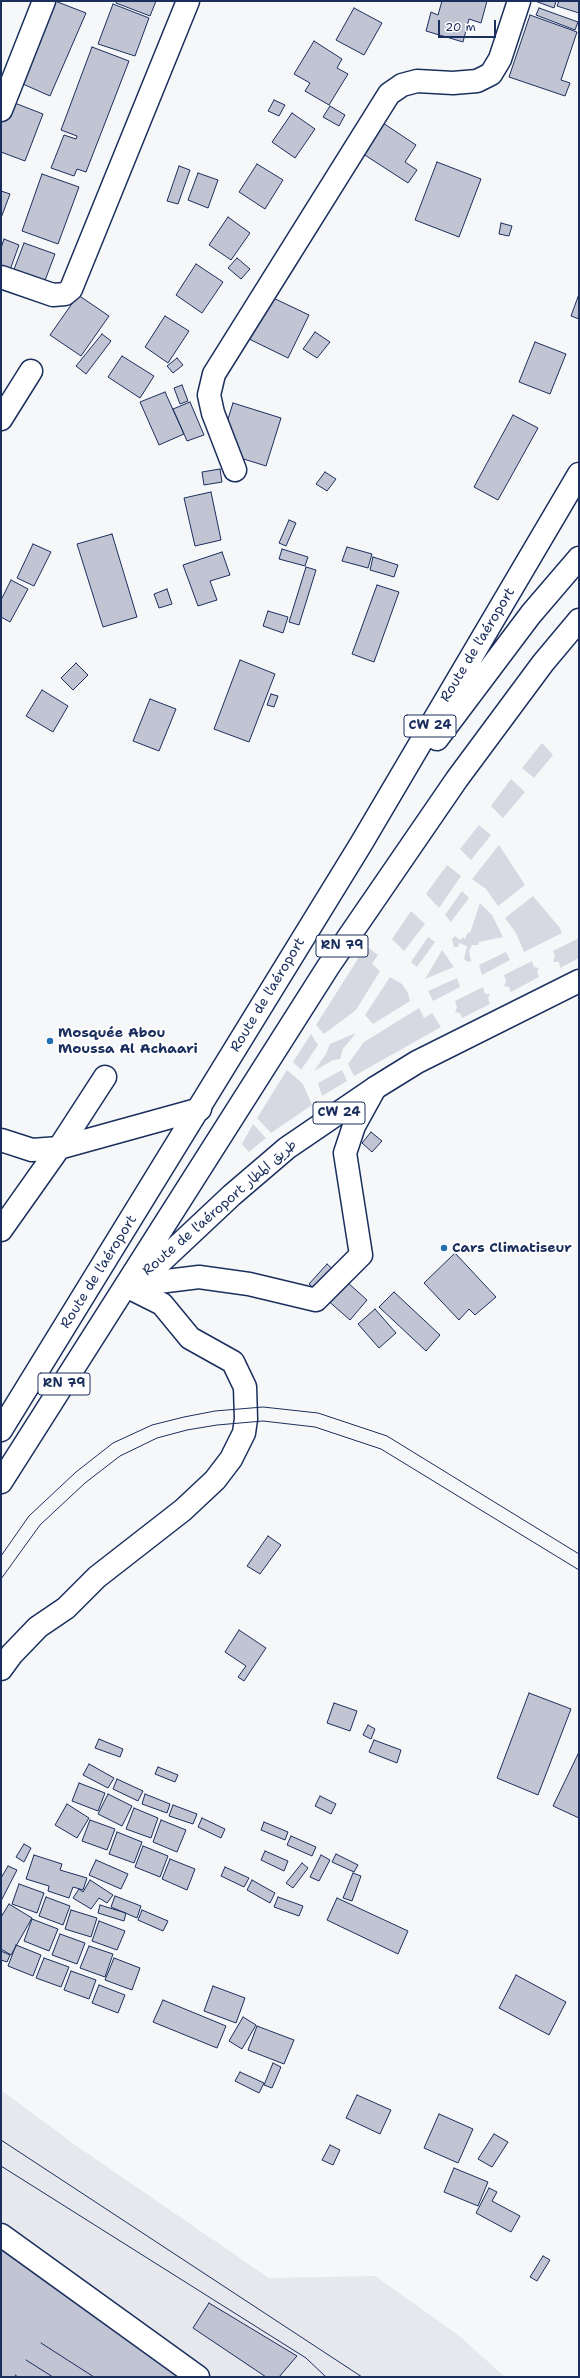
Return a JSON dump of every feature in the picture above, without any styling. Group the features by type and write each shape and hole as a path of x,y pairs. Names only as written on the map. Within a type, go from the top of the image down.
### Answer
{"main road":[{"path":"1,110 44,1"},
{"path":"1,277 53,295 65,294 71,289 188,1"},
{"path":"235,470 213,413 209,395 214,374 390,94 402,85 417,81 453,83 477,81 492,74 500,59 519,1"},
{"path":"1,419 32,371"},
{"name":"Route de l'aéroport","path":"1,1430 361,844 579,474"},
{"name":"RN 79","path":"361,844 494,662 531,614 579,558"},
{"name":"RN 79","path":"126,1286 332,960 457,779 543,663 579,620"},
{"name":"Route de l'aéroport طريق المطار","path":"1,1482 126,1286 151,1271 232,1195 287,1148 375,1088 417,1062 579,981"},
{"path":"1,1230 59,1148 105,1077"},
{"path":"126,1286 199,1277 249,1284 316,1300 361,1254 345,1153 354,1126 375,1088"},
{"path":"1,1140 32,1150 59,1148 200,1108"},
{"path":"1,1669 12,1654 38,1627 66,1608 98,1577 183,1510 215,1480 231,1459 244,1433 246,1419 245,1387 233,1362 190,1338 162,1304 126,1286"},
{"path":"1,2236 198,2377"}],"shaded area":[{"path":"542,743 553,755 534,778 522,768"},
{"path":"511,779 525,792 503,818 491,806"},
{"path":"479,825 491,835 471,860 460,849"},
{"path":"499,845 525,885 498,906 486,889 472,879"},
{"path":"447,865 461,876 439,908 426,894"},
{"path":"462,891 469,898 451,922 445,915"},
{"path":"533,896 560,928 562,933 524,952 516,933 505,918"},
{"path":"480,903 492,915 503,937 479,942 478,945 472,945 469,951 471,961 468,962 464,959 467,946 459,943 458,947 454,947 452,939 455,936 460,940 463,937 465,939 468,932 470,933"},
{"path":"411,911 425,924 404,951 392,939"},
{"path":"428,937 435,942 417,967 411,962"},
{"path":"579,938 579,958 560,968 559,962 553,962 555,956 553,951"},
{"path":"366,946 378,955 372,964 380,971 356,1010 324,1034 316,1025"},
{"path":"442,950 454,967 425,979"},
{"path":"506,952 510,960 482,975 479,965"},
{"path":"532,961 534,967 539,968 537,972 539,977 511,992 509,987 504,986 506,981 504,975"},
{"path":"390,977 402,984 408,993 410,1001 373,1024 365,1015"},
{"path":"457,978 460,987 433,1001 428,991"},
{"path":"483,987 485,994 490,994 488,998 490,1004 462,1018 460,1013 455,1012 457,1007 455,1001"},
{"path":"419,1008 424,1018 432,1013 441,1027 354,1076 348,1064 364,1042"},
{"path":"356,1033 343,1049 340,1059 333,1060 314,1071 326,1054 330,1044"},
{"path":"311,1034 318,1045 301,1070 293,1062"},
{"path":"287,1070 303,1084 312,1105 271,1133 257,1118"},
{"path":"342,1070 347,1081 322,1096 318,1083"},
{"path":"253,1124 266,1138 249,1152 242,1144"},
{"path":"1,2090 78,2147 269,2278 375,2276 457,2334 505,2377 1,2377"}],"building":[{"path":"55,1 86,13 50,96 16,81"},
{"path":"116,1 156,1 150,16 116,3"},
{"path":"442,1 487,1 481,23 469,19 463,42 426,31 431,12 438,15"},
{"path":"535,1 556,1 554,8"},
{"path":"559,1 579,1 579,13 557,6"},
{"path":"113,4 149,18 135,56 98,44"},
{"path":"354,8 382,23 364,55 336,40"},
{"path":"539,8 578,22 575,30 536,15"},
{"path":"530,15 577,32 561,80 570,83 565,96 509,77"},
{"path":"314,41 342,59 337,68 348,74 329,105 305,91 310,83 294,74"},
{"path":"92,47 129,61 86,172 77,169 74,176 51,168 64,135 76,139 77,136 61,130"},
{"path":"7,100 43,114 25,161 1,152 1,117"},
{"path":"274,100 285,105 279,116 268,111"},
{"path":"330,106 345,115 339,126 323,117"},
{"path":"292,113 315,129 295,158 272,142"},
{"path":"383,123 416,145 405,162 417,170 408,183 354,148"},
{"path":"437,162 481,179 459,237 415,220"},
{"path":"257,164 283,180 265,209 239,192"},
{"path":"179,166 190,170 178,204 167,201"},
{"path":"198,173 218,180 208,208 188,200"},
{"path":"42,174 79,187 58,244 22,231"},
{"path":"1,191 10,194 1,218"},
{"path":"228,217 250,233 231,260 209,245"},
{"path":"501,223 512,226 509,236 499,234"},
{"path":"4,239 19,245 6,281 1,279 1,248"},
{"path":"24,243 55,254 41,291 10,280"},
{"path":"237,258 250,269 241,279 228,268"},
{"path":"196,264 223,282 202,313 176,295"},
{"path":"579,294 579,319 571,316"},
{"path":"78,295 109,316 81,356 50,335"},
{"path":"267,295 309,315 288,358 247,338"},
{"path":"165,316 189,331 168,363 145,347"},
{"path":"315,332 330,342 317,358 303,349"},
{"path":"102,334 111,341 86,374 76,366"},
{"path":"535,342 566,354 550,394 519,382"},
{"path":"122,356 154,376 140,398 108,377"},
{"path":"177,358 183,365 173,373 167,366"},
{"path":"182,385 188,401 180,404 174,388"},
{"path":"165,392 184,434 159,445 140,402"},
{"path":"190,402 204,435 187,441 173,409"},
{"path":"233,403 281,418 266,466 218,451"},
{"path":"513,415 538,428 498,500 474,487"},
{"path":"220,469 222,482 204,485 202,472"},
{"path":"325,472 336,479 327,491 316,484"},
{"path":"211,492 221,540 195,546 184,498"},
{"path":"289,520 296,523 286,546 279,543"},
{"path":"112,534 137,617 103,627 77,544"},
{"path":"33,544 51,552 34,586 17,578"},
{"path":"347,547 372,554 368,568 342,561"},
{"path":"282,549 308,557 305,566 279,559"},
{"path":"222,552 230,575 210,581 217,600 198,606 183,565"},
{"path":"373,557 398,565 394,577 370,570"},
{"path":"306,567 316,570 299,625 289,622"},
{"path":"11,580 28,589 10,622 1,617 1,600"},
{"path":"377,585 399,592 374,662 352,654"},
{"path":"167,589 172,604 159,608 154,594"},
{"path":"268,611 288,617 283,633 263,626"},
{"path":"240,660 275,674 249,742 214,729"},
{"path":"76,663 88,675 73,690 61,678"},
{"path":"42,690 68,706 53,732 26,716"},
{"path":"271,694 278,696 274,707 267,705"},
{"path":"150,699 176,709 159,751 133,741"},
{"path":"371,1132 382,1141 372,1152 362,1143"},
{"path":"455,1253 496,1297 475,1315 469,1309 459,1320 424,1283"},
{"path":"327,1264 367,1300 350,1320 309,1284"},
{"path":"394,1292 440,1335 426,1351 379,1307"},
{"path":"375,1309 396,1333 379,1348 358,1324"},
{"path":"268,1536 281,1545 260,1574 247,1566"},
{"path":"239,1630 266,1648 244,1681 238,1677 246,1666 225,1652"},
{"path":"529,1693 571,1709 538,1795 497,1778"},
{"path":"334,1703 357,1711 350,1731 327,1723"},
{"path":"368,1725 375,1729 371,1739 363,1735"},
{"path":"99,1739 123,1749 120,1757 95,1748"},
{"path":"374,1740 401,1750 397,1763 369,1752"},
{"path":"579,1752 579,1818 553,1806"},
{"path":"89,1764 114,1778 108,1788 83,1775"},
{"path":"158,1767 178,1775 175,1782 155,1774"},
{"path":"117,1779 143,1791 138,1801 113,1789"},
{"path":"79,1783 105,1793 98,1811 72,1801"},
{"path":"108,1794 132,1806 122,1826 98,1814"},
{"path":"145,1794 170,1804 167,1813 142,1804"},
{"path":"320,1796 336,1804 331,1814 315,1806"},
{"path":"67,1804 89,1818 77,1838 55,1825"},
{"path":"173,1805 197,1814 193,1824 169,1816"},
{"path":"134,1808 158,1818 151,1838 126,1829"},
{"path":"202,1818 225,1829 221,1838 198,1827"},
{"path":"90,1820 115,1829 107,1850 82,1841"},
{"path":"161,1820 186,1830 177,1852 153,1842"},
{"path":"264,1822 288,1832 285,1840 261,1830"},
{"path":"117,1832 142,1842 134,1863 109,1854"},
{"path":"291,1836 316,1847 312,1856 287,1845"},
{"path":"24,1844 31,1848 24,1862 16,1857"},
{"path":"143,1846 168,1856 160,1877 135,1867"},
{"path":"265,1851 288,1861 284,1871 261,1860"},
{"path":"336,1854 358,1865 354,1872 332,1862"},
{"path":"34,1855 62,1864 60,1870 87,1878 83,1890 73,1887 69,1898 48,1891 49,1886 26,1879"},
{"path":"321,1855 330,1860 319,1881 310,1877"},
{"path":"170,1859 195,1869 187,1890 162,1879"},
{"path":"96,1860 128,1874 121,1889 89,1875"},
{"path":"302,1863 308,1868 293,1888 286,1883"},
{"path":"8,1866 17,1870 1,1901 1,1878"},
{"path":"225,1867 249,1878 244,1887 221,1876"},
{"path":"353,1873 361,1876 352,1901 343,1898"},
{"path":"90,1880 113,1895 107,1903 99,1898 91,1909 73,1898 79,1889 83,1892"},
{"path":"252,1880 275,1893 270,1903 247,1890"},
{"path":"19,1884 44,1893 37,1913 12,1904"},
{"path":"115,1896 141,1906 137,1918 111,1907"},
{"path":"46,1897 70,1906 63,1925 39,1916"},
{"path":"278,1897 303,1906 299,1916 274,1907"},
{"path":"337,1898 408,1931 398,1954 327,1920"},
{"path":"9,1904 32,1918 11,1955 1,1949 1,1917"},
{"path":"100,1905 126,1913 124,1921 98,1913"},
{"path":"71,1910 97,1918 91,1937 65,1929"},
{"path":"142,1910 168,1921 163,1931 138,1920"},
{"path":"32,1919 58,1929 49,1951 24,1941"},
{"path":"99,1921 125,1931 117,1950 92,1941"},
{"path":"60,1934 85,1943 77,1964 52,1955"},
{"path":"16,1945 41,1955 33,1976 8,1966"},
{"path":"89,1946 113,1954 105,1977 80,1968"},
{"path":"1,1951 10,1955 7,1962 1,1960"},
{"path":"44,1958 69,1967 61,1987 36,1978"},
{"path":"114,1958 140,1968 132,1990 105,1980"},
{"path":"71,1971 96,1980 89,1999 64,1990"},
{"path":"516,1975 566,2002 549,2035 499,2008"},
{"path":"99,1985 125,1995 118,2013 92,2003"},
{"path":"213,1986 245,1998 236,2023 204,2011"},
{"path":"163,2000 226,2026 217,2048 153,2022"},
{"path":"243,2017 256,2025 242,2049 229,2041"},
{"path":"257,2026 294,2040 284,2064 248,2050"},
{"path":"273,2063 281,2067 272,2088 264,2085"},
{"path":"240,2072 264,2083 259,2093 235,2081"},
{"path":"357,2095 391,2110 380,2134 346,2118"},
{"path":"439,2114 473,2129 458,2163 424,2148"},
{"path":"494,2134 508,2142 492,2167 478,2159"},
{"path":"330,2145 340,2150 333,2165 322,2160"},
{"path":"454,2168 488,2182 478,2206 444,2192"},
{"path":"489,2188 497,2192 492,2201 520,2216 511,2232 476,2213"},
{"path":"1,2246 183,2377 1,2377"},
{"path":"543,2256 550,2260 537,2281 530,2277"},
{"path":"209,2303 297,2356 279,2377 266,2377 193,2328"}],"tram line":[{"path":"1,1556 29,1516 76,1472 113,1443 152,1425 184,1417 215,1411 263,1407 318,1413 387,1436 579,1554"},
{"path":"1,1579 40,1525 85,1483 120,1456 157,1438 187,1430 217,1425 263,1421 315,1427 381,1449 579,1570"},
{"path":"1,2140 362,2377"},
{"path":"1,2166 306,2358 326,2377"},
{"path":"41,2343 94,2377"},
{"path":"26,2360 53,2377"}],"place":[{"name":"Mosquée Abou Moussa Al Achaari","path":"50,1041"},
{"name":"Cars Climatiseur","path":"444,1248"}]}
